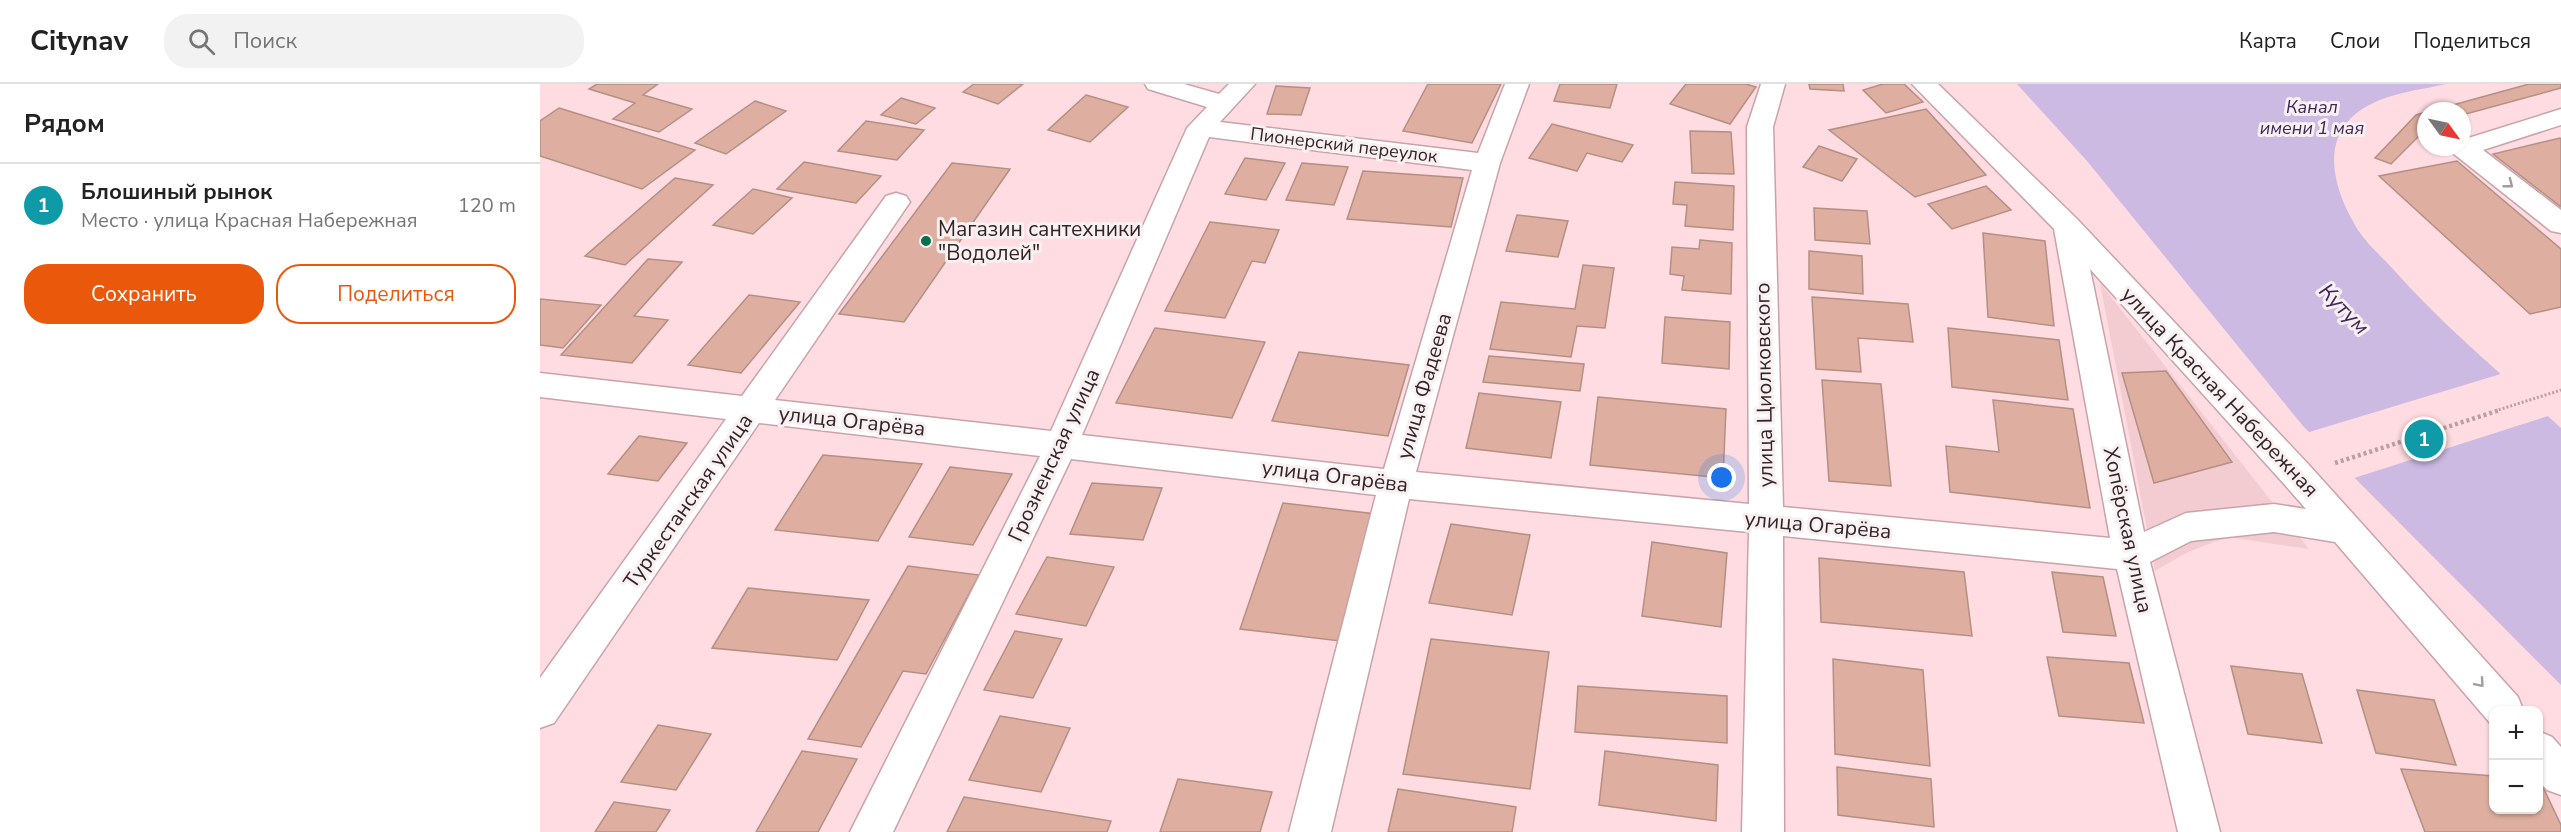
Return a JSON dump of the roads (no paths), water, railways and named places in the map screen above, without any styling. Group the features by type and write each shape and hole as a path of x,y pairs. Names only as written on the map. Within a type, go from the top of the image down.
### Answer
{"street":[{"path":"1157,84 1232,93"},
{"name":"улица Фадеева","path":"1310,832 1396,484 1488,163 1517,84"},
{"name":"улица Циолковского","path":"1762,832 1766,520 1760,127 1773,84"},
{"name":"улица Красная Набережная","path":"1924,84 2067,226 2297,475 2500,706"},
{"name":"Грозненская улица","path":"872,832 1062,444 1200,128 1232,93"},
{"path":"2471,145 2561,117"},
{"name":"Пионерский переулок","path":"1200,128 1488,163"},
{"path":"2471,154 2561,224"},
{"name":"Туркестанская улица","path":"540,710 753,410 896,202"},
{"name":"Хопёрская улица","path":"2067,226 2131,555 2199,832"},
{"name":"улица Огарёва","path":"540,385 1396,484 2131,555"},
{"path":"2131,555 2186,527 2274,518 2344,529"},
{"path":"2543,756 2561,776"}],"water":[{"name":"Кутум","path":"2017,84 2446,84 2385,98 2362,109 2352,117 2342,129 2336,143 2335,173 2344,203 2358,230 2370,245 2453,330 2561,428 2561,685 2303,426 2087,161"}],"place":[{"name":"Магазин сантехники \"Водолей\"","path":"926,241"},
{"name":"Блошиный рынок","path":"2424,439"}],"water label":[{"name":"Канал имени 1 мая","path":"2312,117"}]}
